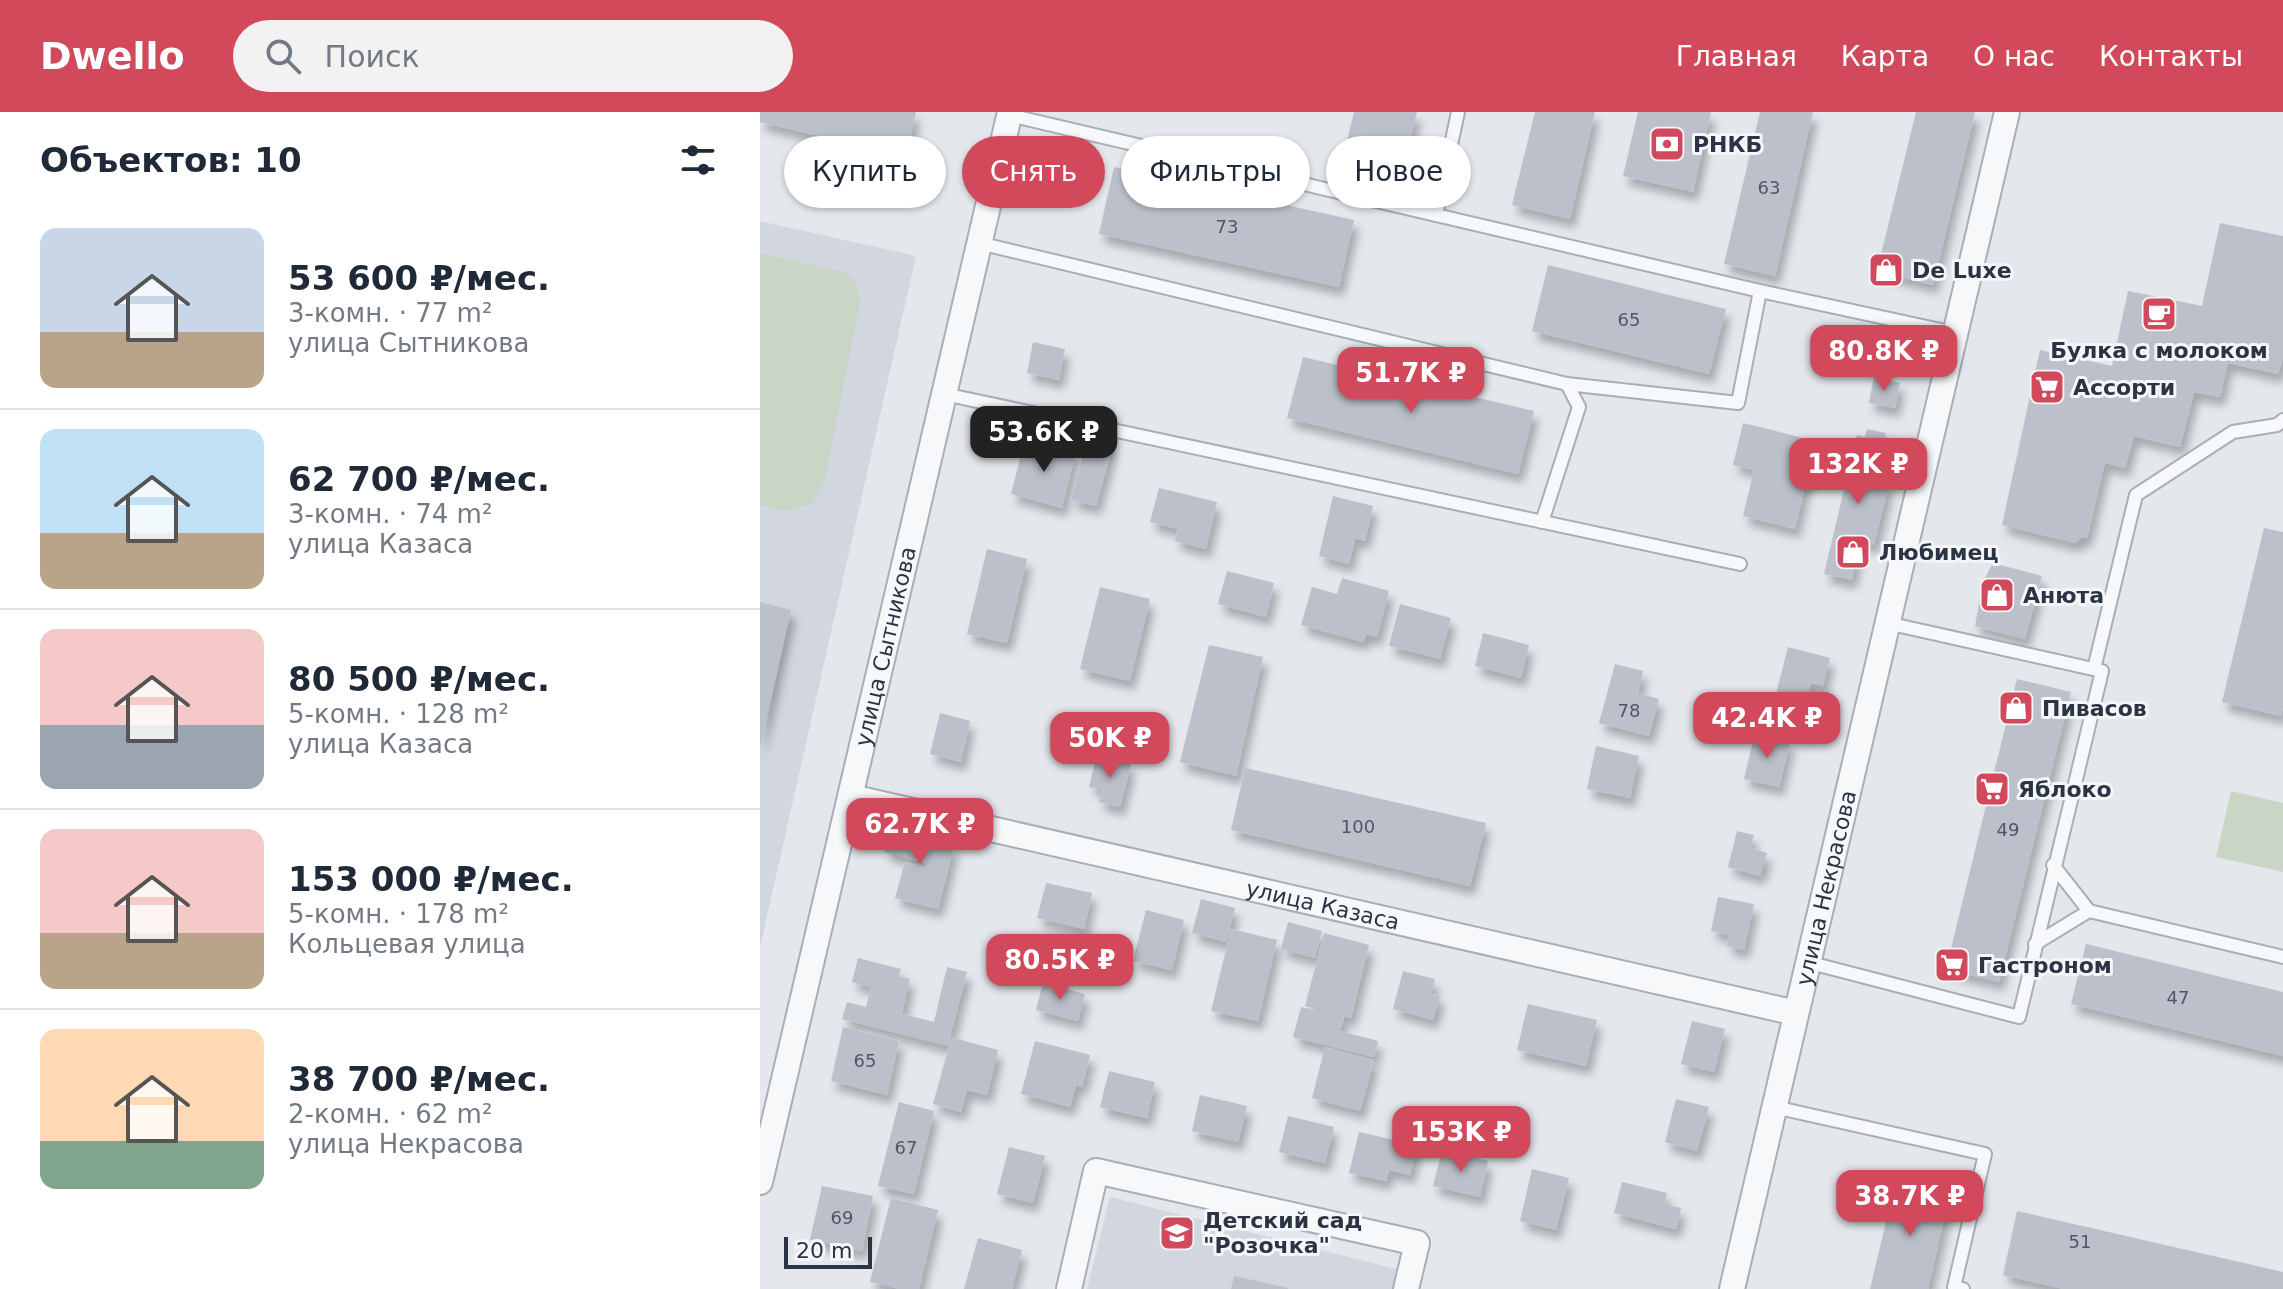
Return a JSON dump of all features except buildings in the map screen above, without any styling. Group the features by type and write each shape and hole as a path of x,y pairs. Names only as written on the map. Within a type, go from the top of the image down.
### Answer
{"street":[{"name":"улица Некрасова","path":"1732,1289 2007,112"},
{"name":"улица Сытникова","path":"762,1167 1009,114"},
{"name":"улица Казаса","path":"851,797 1796,1013"},
{"path":"1069,1289 1096,1171 1417,1243 1406,1289"}],"lane":[{"path":"1436,215 1458,112"},
{"path":"1009,114 1760,291 1955,333"},
{"path":"979,243 1567,384 1738,403 1760,291"},
{"path":"1542,522 1579,407 1567,384"},
{"path":"944,394 1740,564"},
{"path":"2094,669 2136,495 2233,432 2277,425 2283,420"},
{"path":"1807,962 2019,1017 2102,671 1887,623"},
{"path":"2053,865 2089,911 2283,957"},
{"path":"2035,944 2089,911"},
{"path":"1774,1107 1985,1154 1957,1288"}],"shaded area":[{"path":"760,221 916,256 760,947"},
{"name":"Детский сад \"Розочка\"","path":"1110,1197 1396,1269 1392,1289 1087,1289"}],"green space":[{"path":"760,253 843,272 855,280 860,301 825,478 812,504 784,511 760,505"},
{"path":"2231,791 2283,803 2283,872 2216,857"}],"place":[{"name":"РНКБ","path":"1667,144"},
{"name":"De Luxe","path":"1886,270"},
{"name":"Булка с молоком","path":"2159,314"},
{"name":"Ассорти","path":"2047,387"},
{"name":"Любимец","path":"1853,552"},
{"name":"Анюта","path":"1997,595"},
{"name":"Пивасов","path":"2016,708"},
{"name":"Яблоко","path":"1992,789"},
{"name":"Гастроном","path":"1952,965"},
{"name":"Детский сад \"Розочка\"","path":"1177,1233"}]}
